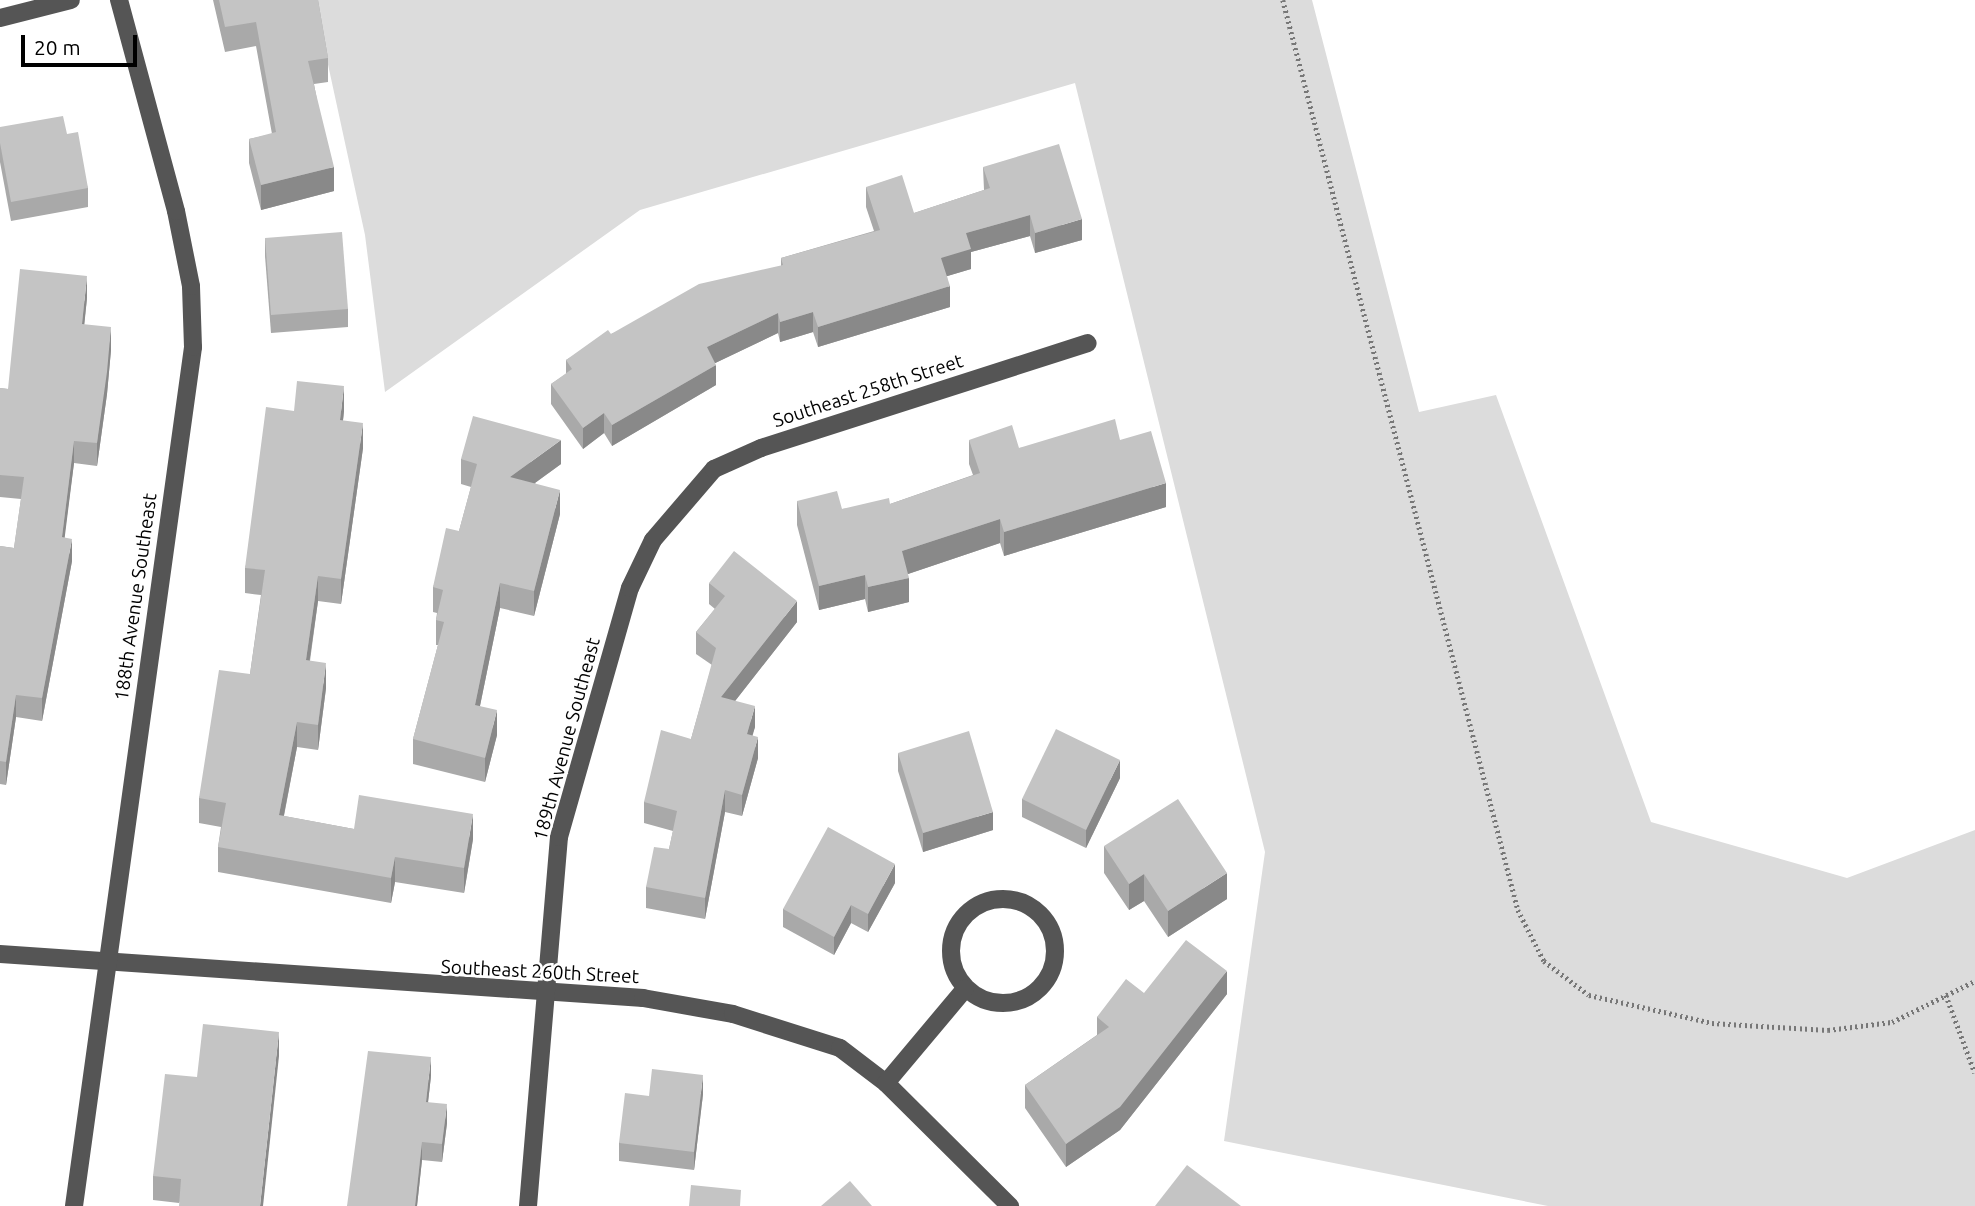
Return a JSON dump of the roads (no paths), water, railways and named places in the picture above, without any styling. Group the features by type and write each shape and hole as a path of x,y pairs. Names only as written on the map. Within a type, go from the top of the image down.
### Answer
{"street":[{"path":"0,18 71,0"},
{"name":"188th Avenue Southeast","path":"74,1206 104,965 193,347 191,286 176,211 119,0"},
{"name":"Southeast 258th Street","path":"678,507 714,469 761,447 1088,343"},
{"name":"189th Avenue Southeast","path":"528,1206 559,837 630,588 678,507"},
{"path":"999,899 1032,907 1045,919 1056,952 1044,985 1023,1000 997,1004 965,989 953,967 951,942 968,912 999,899"},
{"name":"Southeast 260th Street","path":"0,954 104,965 547,996 643,998 733,1014 841,1048 886,1083 1010,1206"},
{"path":"886,1083 965,989"}]}
